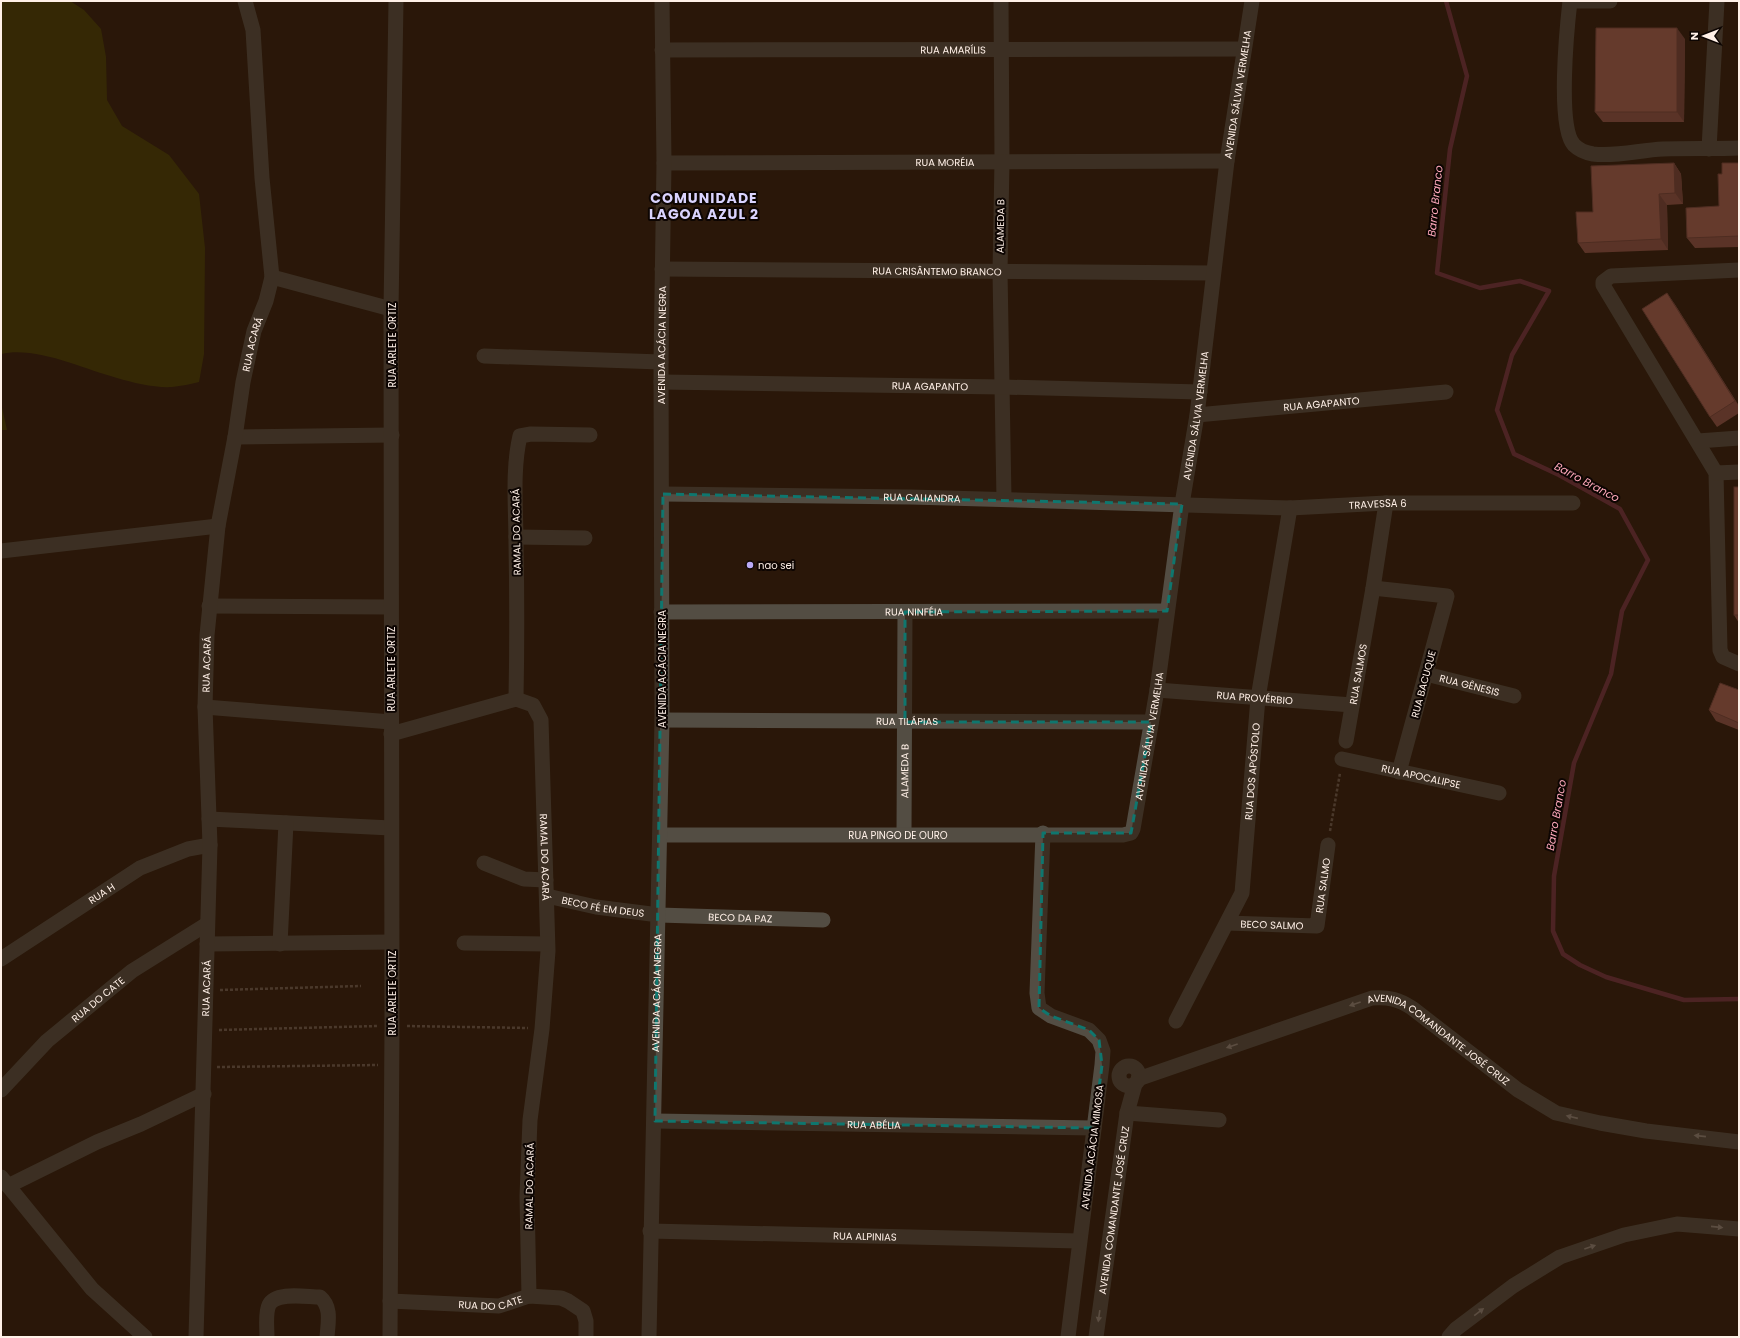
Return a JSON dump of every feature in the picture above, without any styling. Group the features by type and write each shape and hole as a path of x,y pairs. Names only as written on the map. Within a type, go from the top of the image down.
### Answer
{"street":[{"name":"RUA ACARÁ","path":"196,1337 210,845 205,707 209,606 218,526 235,437 243,382 254,331 266,301 272,277 262,178 253,30 245,1"},
{"name":"RUA ARLETE ORTIZ","path":"390,1337 392,1065 390,607 392,435 391,309 396,1"},
{"name":"AVENIDA ACÁCIA NEGRA","path":"649,1337 650,1231 655,1121 661,835 661,612 663,494 661,362 664,163 662,1"},
{"name":"ALAMEDA B","path":"1001,1 1002,161 1000,272 1004,499"},
{"name":"AVENIDA SÁLVIA VERMELHA","path":"1133,829 1157,690 1182,504 1197,415 1212,273 1226,162 1252,1"},
{"path":"1610,1 1570,1 1565,50 1565,102 1569,135 1574,144 1581,150 1600,155 1663,149 1739,148"},
{"path":"1709,149 1717,1"},
{"name":"RUA AMARÍLIS","path":"662,50 1244,49"},
{"name":"RUA MORÉIA","path":"664,163 1002,161 1226,162"},
{"name":"RUA CRISÂNTEMO BRANCO","path":"662,269 1212,273"},
{"path":"1739,270 1611,276 1603,282 1603,285 1716,473 1720,650 1723,657 1739,664"},
{"path":"272,277 391,309"},
{"path":"484,356 661,362"},
{"name":"RUA AGAPANTO","path":"661,382 1003,387 1200,392"},
{"name":"RUA AGAPANTO","path":"1197,415 1446,392"},
{"name":"RAMAL DO ACARÁ","path":"529,1296 527,1196 530,1120 547,980 547,896 541,720 533,705 516,699 518,646 516,537 517,456 520,436 531,434 590,435"},
{"path":"235,437 392,435"},
{"path":"1698,441 1739,438"},
{"path":"1716,473 1739,472"},
{"name":"RUA CALIANDRA","path":"663,494 1004,499 1182,504"},
{"name":"TRAVESSA 6","path":"1182,504 1290,508 1386,503 1573,503"},
{"name":"RUA SALMOS","path":"1346,741 1373,588 1386,503"},
{"name":"RUA DOS APÓSTOLO","path":"1176,1021 1242,892 1258,698 1290,508"},
{"path":"1,551 218,526"},
{"path":"516,537 585,538"},
{"name":"RUA BACUQUE","path":"1373,588 1447,596 1399,772"},
{"path":"209,606 390,607"},
{"name":"RUA NINFÉIA","path":"661,612 1167,611"},
{"name":"ALAMEDA B","path":"904,834 905,612"},
{"name":"RUA GÊNESIS","path":"1426,674 1514,696"},
{"name":"RUA PROVÉRBIO","path":"1157,690 1352,705"},
{"path":"205,707 391,728 516,699"},
{"name":"RUA TILÁPIAS","path":"662,720 1151,722"},
{"name":"RUA APOCALIPSE","path":"1342,759 1499,793"},
{"path":"209,819 391,828"},
{"path":"280,944 286,823"},
{"name":"RUA PINGO DE OURO","path":"661,835 1123,834 1131,833 1133,829"},
{"name":"AVENIDA ACÁCIA MIMOSA","path":"1043,833 1037,993 1039,1008 1051,1016 1089,1030 1100,1040 1103,1051 1068,1337"},
{"name":"RUA H","path":"1,959 140,868 188,849 210,845"},
{"name":"RUA SALMO","path":"1317,926 1328,845"},
{"path":"484,863 516,876 546,880"},
{"name":"BECO FÉ EM DEUS","path":"547,896 596,908 659,915"},
{"name":"BECO DA PAZ","path":"659,915 823,920"},
{"name":"BECO SALMO","path":"1227,923 1317,926"},
{"name":"RUA DO CATE","path":"1,1090 47,1041 132,971 207,924"},
{"path":"207,944 391,942"},
{"path":"464,943 547,944"},
{"name":"AVENIDA COMANDANTE JOSÉ CRUZ","path":"1096,1337 1127,1113 1136,1082 1372,998 1389,997 1400,1000 1518,1090 1556,1113 1646,1131 1739,1142"},
{"path":"145,1337 92,1289 4,1182 141,1124 204,1094"},
{"path":"1127,1113 1219,1120"},
{"name":"RUA ABÉLIA","path":"655,1121 1094,1128"},
{"path":"1449,1337 1456,1328 1513,1286 1560,1257 1624,1235 1677,1224 1739,1229"},
{"name":"RUA ALPINIAS","path":"650,1231 1079,1241"},
{"name":"RUA DO CATE","path":"390,1301 499,1306 529,1296 561,1298 583,1311 586,1321 586,1337"},
{"path":"267,1337 268,1306 273,1299 280,1297 320,1297 324,1301 328,1310 327,1337"}],"path":[{"path":"1328,845 1342,759"},
{"path":"206,990 361,986"},
{"path":"205,1030 392,1026 542,1029"},
{"path":"204,1067 392,1065"}],"highlighted area":[{"path":"663,494 1182,504 1167,611 905,612 905,722 1151,722 1131,833 1043,833 1039,1008 1051,1016 1089,1030 1099,1040 1102,1065 1094,1128 655,1121"}],"shaded area":[{"path":"1,1 70,1 84,10 101,29 106,57 107,100 122,126 169,155 199,194 205,248 204,354 199,382 172,387 152,386 124,380 45,356 15,352 1,354"},
{"path":"1,403 7,430 1,430"}],"building":[{"path":"1596,28 1677,28 1677,112 1595,112"},
{"path":"1674,163 1675,193 1659,194 1661,239 1578,243 1576,212 1593,212 1591,166"},
{"path":"1722,163 1739,163 1739,236 1687,238 1686,208 1719,206 1718,174 1722,174"},
{"path":"1667,293 1735,401 1710,417 1642,309"},
{"path":"1734,487 1739,487 1739,615 1734,615"},
{"path":"1720,683 1739,690 1739,723 1709,710"}],"waterway":[{"name":"Barro Branco","path":"1446,1 1467,76 1450,149 1437,273 1480,288 1520,281 1549,291 1512,355 1497,410 1514,454 1559,475 1620,509 1648,560 1622,611 1611,674 1574,763 1554,876 1553,931 1563,954 1580,965 1606,977 1684,1000 1739,999"}],"place":[{"name":"nao sei","path":"750,565"}],"district":[{"name":"COMUNIDADE LAGOA AZUL 2","path":"704,206"}]}
